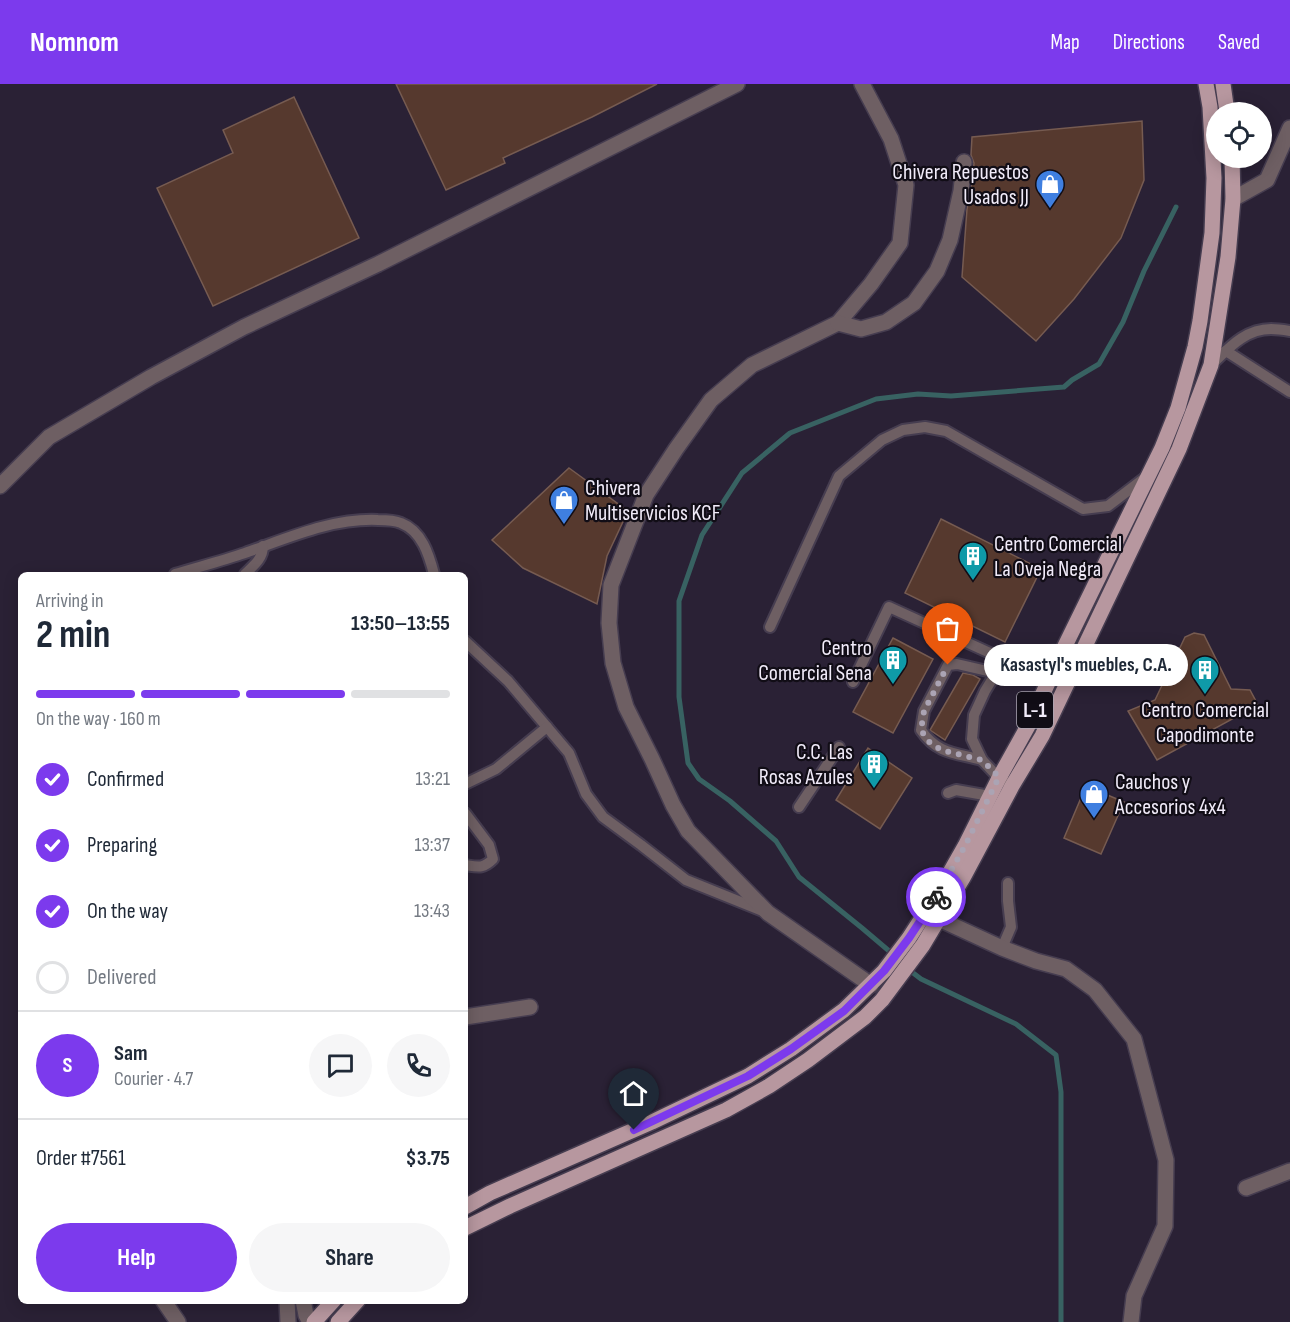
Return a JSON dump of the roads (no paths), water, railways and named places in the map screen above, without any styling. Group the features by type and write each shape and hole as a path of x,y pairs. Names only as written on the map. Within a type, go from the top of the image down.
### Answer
{"main road":[{"name":"L-1","path":"468,1227 726,1110 769,1086 865,1017 882,1000 923,945 963,878 1028,726 1162,448 1178,408 1195,347 1212,233 1214,178 1210,106 1206,84"},
{"path":"1223,84 1226,102"},
{"name":"L-1","path":"468,1205 490,1193 652,1122 748,1076 844,1011 884,971 909,938 940,890 990,796 1005,782 1042,736 1179,449 1210,365 1228,258 1233,199 1232,168"},
{"path":"312,1322 330,1304"},
{"path":"338,1322 354,1304"}],"street":[{"path":"0,486 49,437 151,377 244,327 378,264 737,84"},
{"path":"862,84 891,139 906,185 900,243 871,284 838,323 752,365 711,400 646,495 611,585 609,623 613,663 626,707 688,831 768,913 871,985"},
{"path":"1233,199 1267,180 1290,128"},
{"path":"838,323 861,329 886,322 914,303 937,272 950,240 961,190 964,162"},
{"path":"939,919 1002,948 1066,969 1095,990 1134,1039 1167,1160 1165,1226 1134,1296 1131,1322"},
{"path":"468,1017 531,1007"},
{"path":"1246,1188 1290,1171"},
{"path":"166,1304 178,1322"},
{"path":"287,1304 288,1322"},
{"path":"304,1304 306,1315 312,1322"}],"lane":[{"path":"1210,365 1249,333 1270,329 1290,331"},
{"path":"1226,351 1290,392"},
{"path":"770,627 839,476 882,440 903,430 925,427 946,432 1083,509 1108,506 1149,475"},
{"path":"181,572 339,523 370,520 402,523 417,533 429,554 434,572"},
{"path":"247,572 260,560 263,546"},
{"path":"853,682 889,607 1012,663"},
{"path":"468,644 508,681 569,753 586,794 603,817 686,880 768,913"},
{"path":"1005,782 982,760 972,739 974,715 985,691 996,673 1025,655 1043,651 1083,650"},
{"path":"982,760 941,750 928,741 921,730 924,711 948,665 957,664 996,673"},
{"path":"468,783 496,769 547,727"},
{"path":"800,807 839,747"},
{"path":"948,793 957,790 990,796"},
{"path":"468,817 489,845 493,859 486,866 468,866"},
{"path":"1002,948 1011,927 1008,884"}],"waterway":[{"path":"895,956 799,877 776,841 730,801 699,779 688,763 679,697 679,601 702,535 742,473 790,433 876,399 918,394 951,396 1064,387 1099,364 1123,322 1144,271 1176,207"},
{"path":"908,969 921,979 1016,1024 1056,1055 1061,1092 1061,1322"}],"place":[{"name":"Chivera Repuestos Usados JJ","path":"1050,210"},
{"name":"Chivera Multiservicios KCF","path":"564,526"},
{"name":"Centro Comercial La Oveja Negra","path":"973,582"},
{"name":"Kasastyl's muebles, C.A.","path":"948,665"},
{"name":"Centro Comercial Sena","path":"893,686"},
{"name":"Centro Comercial Capodimonte","path":"1205,696"},
{"name":"C.C. Las Rosas Azules","path":"874,790"},
{"name":"Cauchos y Accesorios 4x4","path":"1094,820"}]}
